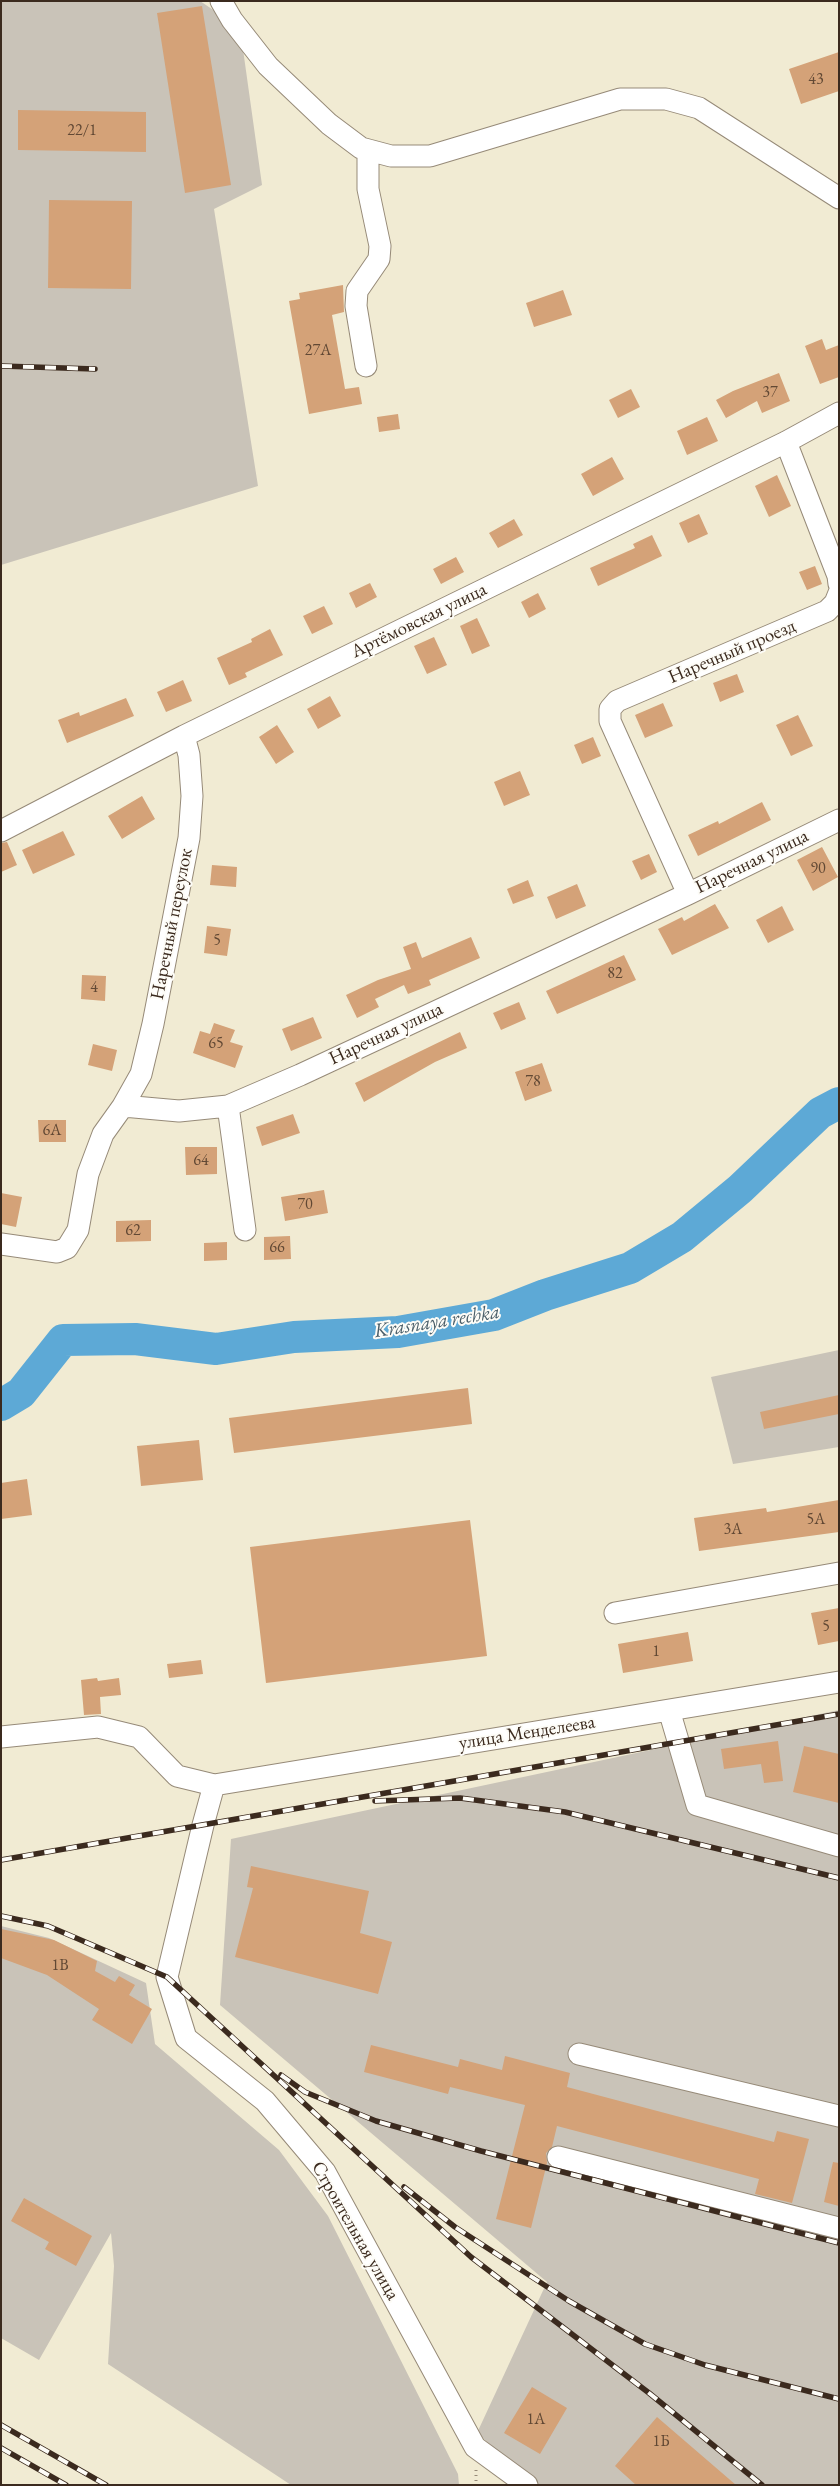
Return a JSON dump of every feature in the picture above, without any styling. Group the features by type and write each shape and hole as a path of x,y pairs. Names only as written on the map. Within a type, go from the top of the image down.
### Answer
{"street":[{"path":"221,1 232,20 268,66 329,124 361,148 390,156 430,156 620,99 666,100 699,108 839,198"},
{"path":"366,366 356,306 357,291 379,259 380,246 368,189 368,150"},
{"name":"Артёмовская улица","path":"1,831 184,736 786,442 839,413"},
{"path":"786,442 838,576 839,584"},
{"name":"Наречный проезд","path":"688,894 610,721 610,709 617,701 827,611 835,603 839,593"},
{"name":"Наречный переулок","path":"123,1106 141,1074 154,1024 188,838 192,796 189,755 184,736"},
{"name":"Наречная улица","path":"123,1106 179,1111 228,1106 300,1075 688,894 839,820"},
{"path":"1,1244 57,1252 67,1248 78,1230 88,1174 103,1134 123,1106"},
{"path":"228,1106 239,1173 245,1230"},
{"path":"615,1613 839,1573"},
{"name":"улица Менделеева","path":"214,1785 839,1682"},
{"path":"669,1710 697,1804 839,1846"},
{"path":"1,1737 98,1728 138,1736 177,1776 214,1785"},
{"name":"Строительная улица","path":"214,1785 202,1825 167,1977 186,2038 265,2101 325,2172 475,2447 527,2485"},
{"path":"578,2054 839,2116"},
{"path":"558,2157 839,2228"}],"shaded area":[{"path":"1,1 200,1 240,28 262,185 214,209 258,486 1,565"},
{"path":"839,1350 839,1447 733,1464 711,1377"},
{"path":"839,1710 839,2485 537,2485 477,2433 547,2282 220,2005 231,1839"},
{"path":"1,1926 49,1938 146,1983 155,2044 279,2150 328,2216 458,2474 459,2485 291,2485 108,2364 114,2266 111,2233 39,2360 1,2338"}],"building":[{"path":"202,6 231,185 185,193 157,13"},
{"path":"839,52 839,91 801,104 789,69"},
{"path":"18,110 146,112 146,152 18,150"},
{"path":"49,200 132,201 131,289 48,288"},
{"path":"343,285 344,312 332,315 345,389 359,387 362,404 309,414 289,301 300,299 299,293"},
{"path":"563,290 572,315 534,327 526,303"},
{"path":"822,339 826,350 839,345 839,377 820,384 805,346"},
{"path":"779,373 790,401 762,413 757,401 726,418 716,400 733,391"},
{"path":"631,389 640,407 618,418 609,400"},
{"path":"398,414 400,429 379,432 377,417"},
{"path":"707,417 718,441 687,455 677,431"},
{"path":"612,457 624,479 593,496 581,474"},
{"path":"777,475 791,506 769,517 755,486"},
{"path":"699,514 708,534 688,543 679,523"},
{"path":"514,519 523,535 498,548 489,533"},
{"path":"652,535 662,556 598,586 590,568 635,548 633,544"},
{"path":"456,557 464,572 441,584 433,569"},
{"path":"815,566 822,584 807,590 799,572"},
{"path":"370,583 377,597 356,608 349,593"},
{"path":"538,593 546,609 529,618 521,602"},
{"path":"324,606 333,624 312,634 303,616"},
{"path":"477,618 490,646 472,654 460,626"},
{"path":"270,629 283,655 245,673 247,677 229,685 217,658 252,642 251,639"},
{"path":"434,637 447,665 427,674 414,646"},
{"path":"737,674 744,692 720,702 713,683"},
{"path":"183,680 192,701 166,712 157,692"},
{"path":"330,696 341,716 318,729 307,709"},
{"path":"126,698 134,716 67,743 58,720 79,712 80,716"},
{"path":"663,703 673,726 645,738 635,715"},
{"path":"798,715 813,746 791,756 776,725"},
{"path":"277,725 294,752 276,764 259,737"},
{"path":"593,737 601,756 582,764 574,745"},
{"path":"520,771 530,795 504,806 494,782"},
{"path":"142,796 155,819 122,839 108,816"},
{"path":"762,802 771,820 698,856 688,835 718,821 719,824"},
{"path":"63,831 75,855 33,874 22,850"},
{"path":"7,842 17,865 1,872 1,843"},
{"path":"822,847 838,877 813,891 797,860"},
{"path":"649,854 657,872 641,880 632,861"},
{"path":"212,865 237,867 236,887 210,885"},
{"path":"528,880 534,896 513,904 507,889"},
{"path":"577,884 586,906 556,919 547,897"},
{"path":"715,904 729,928 672,955 658,929 682,917 684,921"},
{"path":"782,906 794,930 768,943 756,920"},
{"path":"207,926 231,929 227,956 204,953"},
{"path":"471,937 480,958 429,980 431,985 408,994 404,985 375,999 379,1007 357,1018 346,995 378,980 411,969 403,947 416,942 422,958"},
{"path":"624,955 636,980 557,1014 546,991"},
{"path":"82,975 106,976 105,1001 81,999"},
{"path":"519,1002 526,1019 501,1030 493,1013"},
{"path":"313,1017 322,1038 291,1051 282,1029"},
{"path":"214,1023 235,1030 230,1042 243,1046 235,1068 193,1053 200,1031 210,1034"},
{"path":"460,1032 467,1048 435,1062 364,1102 355,1083"},
{"path":"93,1044 117,1050 112,1071 88,1065"},
{"path":"542,1063 552,1091 525,1101 515,1072"},
{"path":"293,1114 300,1133 262,1146 256,1127"},
{"path":"38,1120 66,1120 66,1142 39,1142"},
{"path":"185,1147 217,1147 217,1174 186,1175"},
{"path":"324,1190 328,1213 285,1221 281,1197"},
{"path":"1,1193 22,1197 16,1227 1,1224"},
{"path":"151,1220 151,1241 116,1242 116,1221"},
{"path":"290,1236 291,1259 264,1260 264,1237"},
{"path":"227,1242 227,1260 204,1261 204,1243"},
{"path":"468,1388 472,1424 234,1453 229,1418"},
{"path":"839,1395 839,1414 764,1429 760,1412"},
{"path":"199,1440 203,1480 141,1486 137,1446"},
{"path":"27,1479 32,1515 1,1519 1,1483"},
{"path":"839,1500 839,1532 699,1551 694,1518 766,1508 767,1512"},
{"path":"470,1520 487,1656 266,1683 250,1547"},
{"path":"839,1608 839,1641 818,1645 811,1613"},
{"path":"688,1632 693,1661 623,1673 618,1644"},
{"path":"201,1660 203,1674 169,1678 167,1664"},
{"path":"97,1678 98,1681 119,1678 121,1695 100,1697 101,1714 84,1715 81,1680"},
{"path":"778,1741 783,1781 764,1783 761,1764 724,1769 721,1749"},
{"path":"804,1746 839,1754 839,1803 793,1792"},
{"path":"251,1866 369,1891 360,1933 392,1942 378,1994 235,1957 253,1888 247,1887"},
{"path":"1,1929 54,1940 97,1961 95,1971 115,1982 119,1976 135,1985 129,1995 152,2009 132,2044 92,2020 99,2009 47,1975 1,1958"},
{"path":"371,2045 458,2067 460,2059 502,2070 505,2056 570,2073 567,2087 774,2142 777,2131 809,2139 792,2203 755,2194 759,2179 557,2126 552,2147 546,2153 547,2163 531,2228 496,2219 525,2105 450,2087 448,2094 364,2072"},
{"path":"833,2162 839,2163 839,2206 824,2202"},
{"path":"24,2198 92,2236 76,2266 45,2249 49,2242 11,2221"},
{"path":"532,2387 567,2408 540,2454 504,2433"},
{"path":"657,2417 736,2485 636,2485 615,2466"}],"waterway":[{"name":"Krasnaya rechka","path":"1,1405 21,1393 63,1340 135,1339 216,1349 294,1337 398,1332 494,1315 545,1295 630,1268 682,1237 740,1189 820,1113 839,1103"}],"railway":[{"path":"1,366 95,369"},
{"path":"1,1860 839,1714"},
{"path":"375,1801 460,1798 565,1812 839,1878"},
{"path":"1,1916 48,1926 167,1977 471,2257 649,2393 762,2485"},
{"path":"281,2075 305,2092 376,2121 481,2151 839,2243"},
{"path":"404,2187 455,2227 569,2301 645,2344 705,2365 839,2399"},
{"path":"1,2425 106,2485"},
{"path":"1,2448 66,2485"}]}
